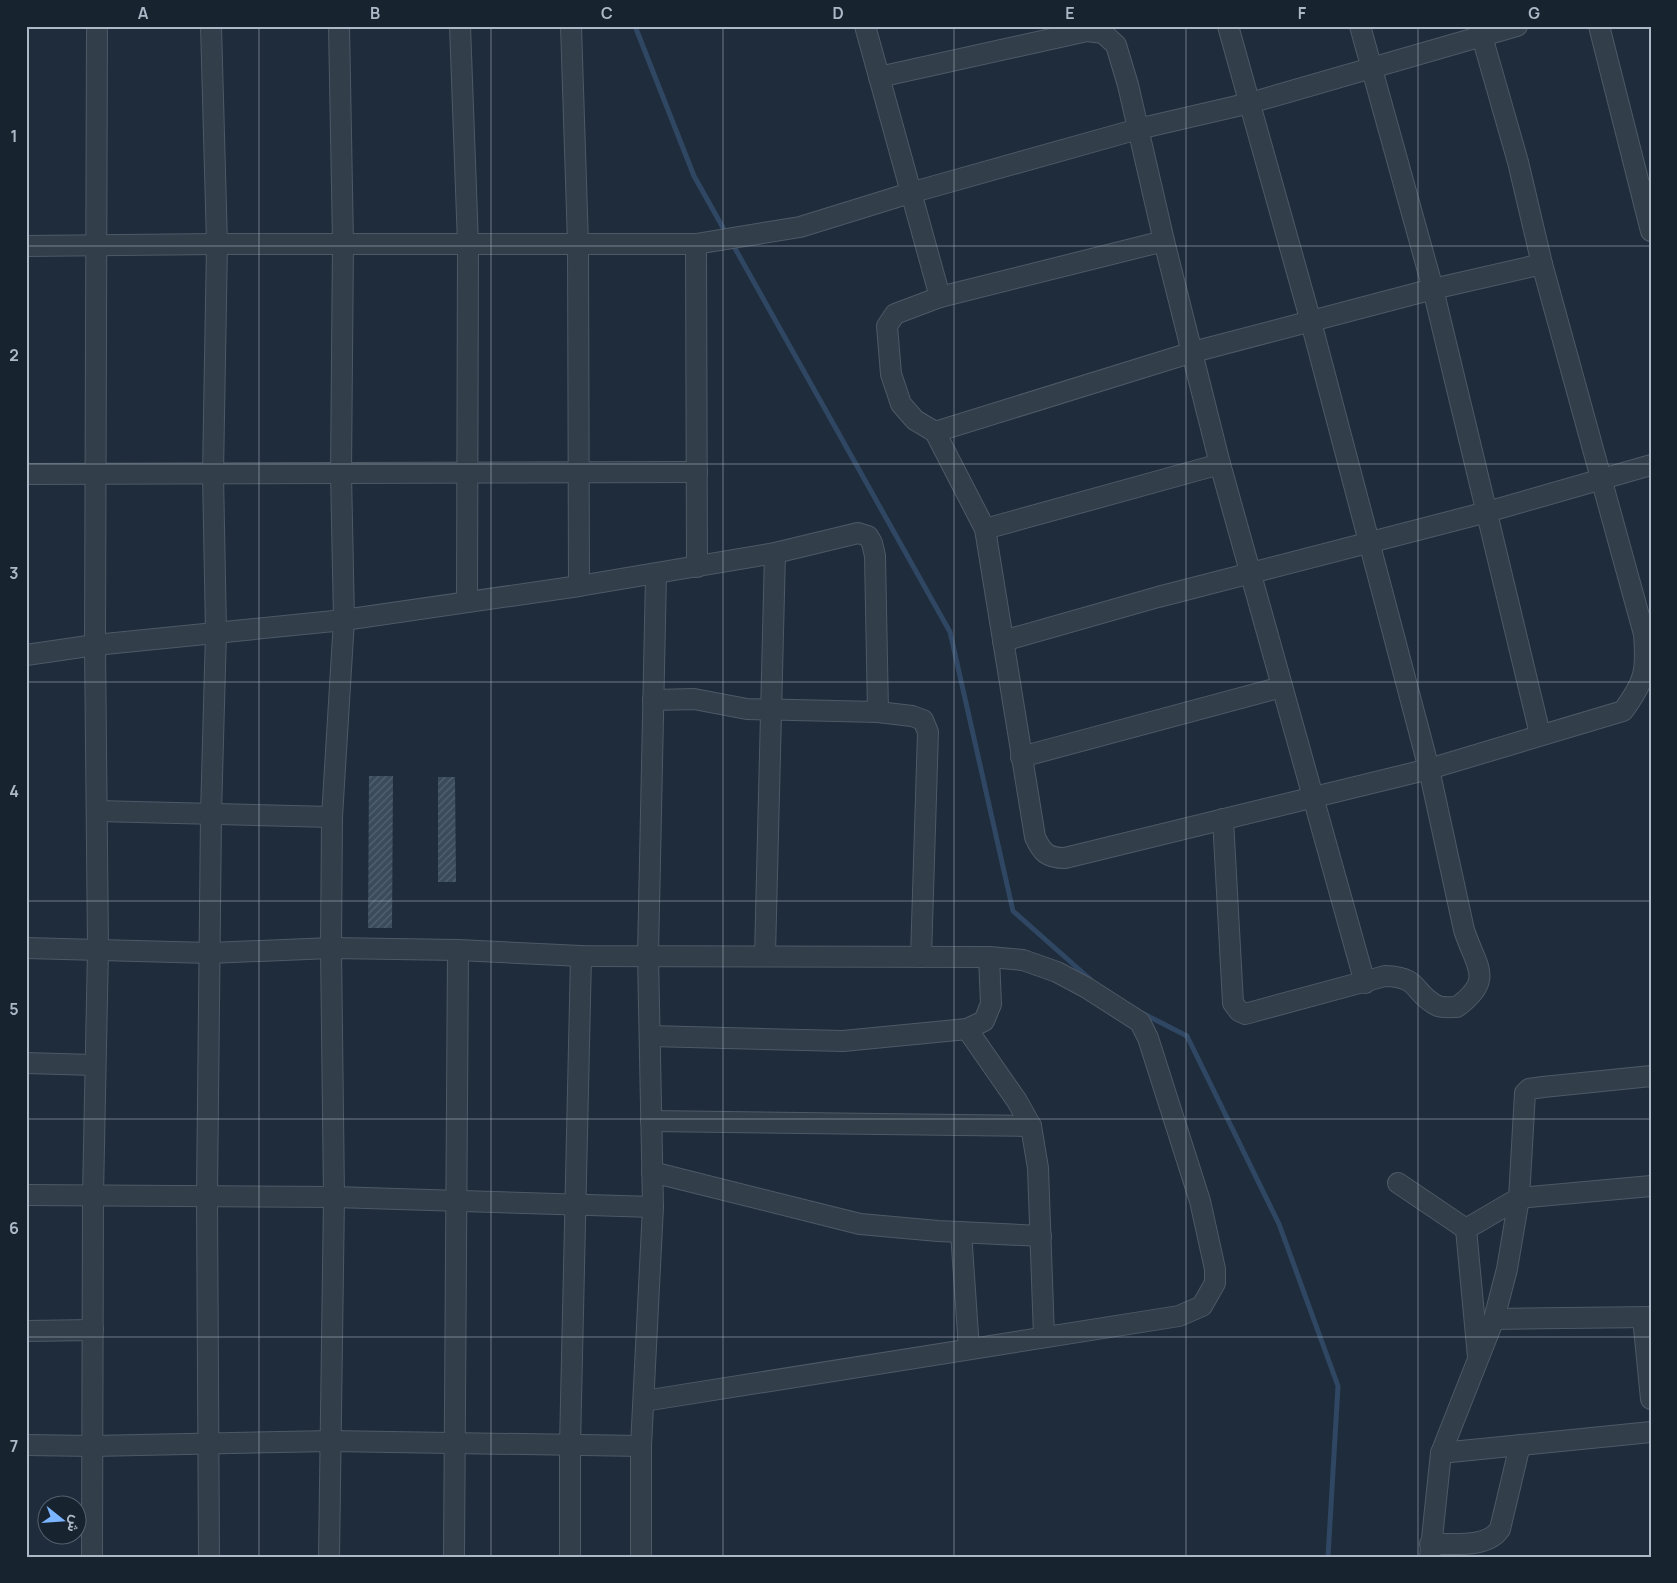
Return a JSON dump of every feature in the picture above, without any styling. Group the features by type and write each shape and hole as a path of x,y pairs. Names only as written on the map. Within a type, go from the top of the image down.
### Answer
{"street":[{"path":"92,1557 93,1195 98,949 95,645 98,244 97,26"},
{"path":"209,1557 208,1196 211,814 216,632 213,474 217,244 211,26"},
{"path":"330,1557 334,1197 331,948 332,817 344,620 341,473 343,244 339,26"},
{"path":"460,26 468,244 467,602"},
{"path":"571,26 578,244 579,586"},
{"path":"865,26 940,297"},
{"path":"1223,819 1233,1003 1238,1011 1245,1014 1365,983 1385,976 1402,976 1439,1007 1457,1008 1478,989 1481,980 1479,966 1472,954 1464,930 1429,769 1368,542 1312,322 1228,26"},
{"path":"1360,26 1370,69 1433,289 1540,734"},
{"path":"26,246 98,244 696,244 800,227 910,193 1138,129 1250,103 1370,69 1480,32 1517,26"},
{"path":"1599,26 1651,231"},
{"path":"879,77 1087,31 1106,30 1116,45 1220,464 1252,572 1282,688 1365,983"},
{"path":"1164,241 940,297 895,314 887,326 891,374 901,404 914,420 935,432 985,529 1021,757 1035,837 1041,851 1052,858 1065,858 1429,769 1540,734 1622,711 1640,687 1646,663 1644,634 1621,556 1603,479 1542,264 1518,162 1480,32"},
{"path":"696,244 697,566"},
{"path":"935,432 1192,352 1433,289 1542,264"},
{"path":"985,529 1220,464"},
{"path":"1003,641 1252,572 1487,512 1651,465"},
{"path":"26,474 696,472"},
{"path":"26,655 95,645 344,620 579,586 774,553 858,534 868,536 875,556 878,712"},
{"path":"765,956 774,553"},
{"path":"641,1557 641,1446 653,1207 648,955 656,574"},
{"path":"1021,757 1282,688"},
{"path":"653,700 694,699 732,708 878,712 912,716 923,720 928,732 921,957"},
{"path":"97,811 332,817"},
{"path":"26,948 210,953 331,948 458,950 581,956 989,957 1024,960 1057,972 1087,988 1140,1022 1148,1038 1200,1201 1215,1269 1215,1283 1202,1306 1179,1316 644,1401"},
{"path":"454,1557 458,950"},
{"path":"570,1557 570,1446 581,956"},
{"path":"650,1036 844,1041 967,1029 984,1021 991,1004 989,957"},
{"path":"967,1029 1017,1101 1031,1126 1038,1168 1044,1337"},
{"path":"26,1063 96,1065"},
{"path":"1520,1445 1500,1529 1495,1537 1486,1541 1430,1550 1441,1453 1494,1319 1507,1269 1519,1198 1525,1093 1529,1089 1651,1076"},
{"path":"651,1120 1031,1126"},
{"path":"652,1172 860,1224 1040,1236"},
{"path":"1398,1183 1466,1229"},
{"path":"1466,1229 1519,1198 1651,1186"},
{"path":"26,1195 334,1197 653,1207"},
{"path":"1466,1229 1478,1361"},
{"path":"961,1232 969,1349"},
{"path":"1494,1319 1647,1317 1651,1399"},
{"path":"26,1331 93,1330"},
{"path":"1441,1453 1651,1432"},
{"path":"26,1445 93,1446 331,1440 454,1444 641,1446"}],"building":[{"path":"369,776 393,776 392,928 368,928"},
{"path":"438,777 455,777 456,882 438,882"}],"waterway":[{"path":"635,26 694,176 726,233"},
{"path":"732,243 950,632 1013,911 1091,980"},
{"path":"1142,1013 1187,1036 1279,1224 1338,1386 1328,1557"}]}
